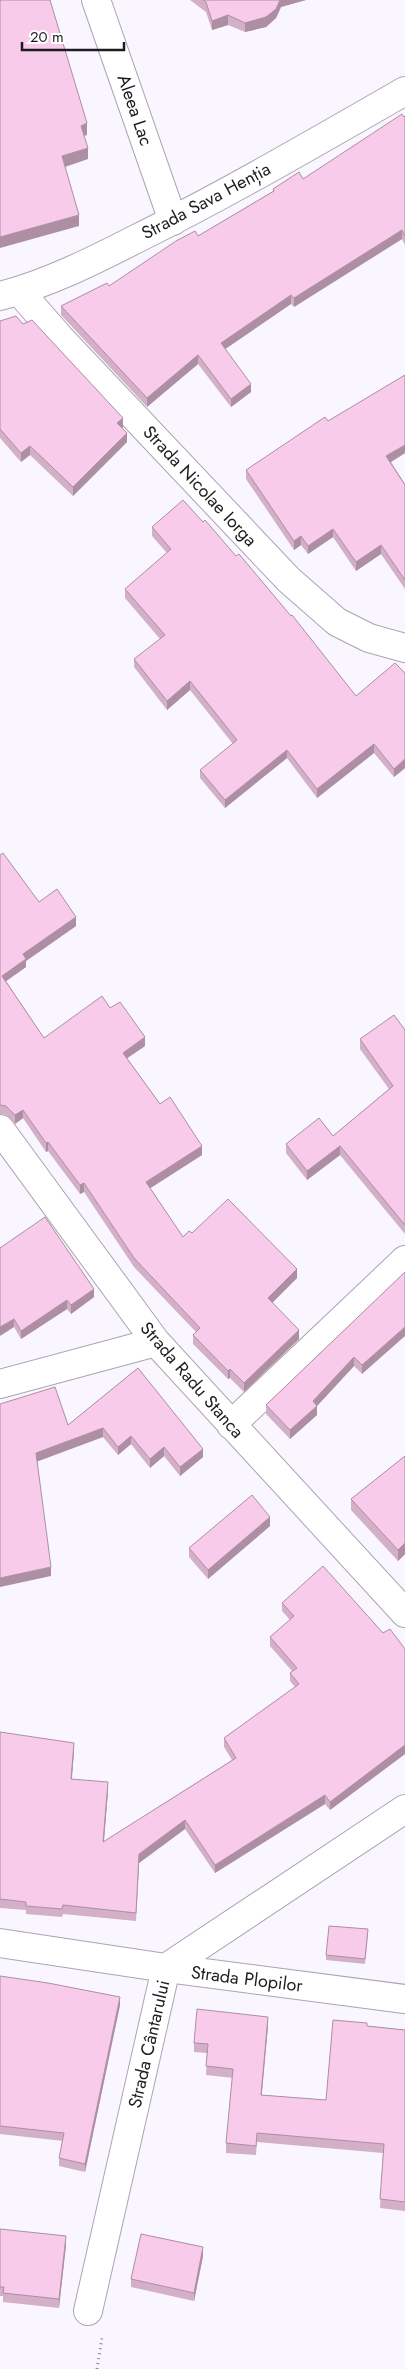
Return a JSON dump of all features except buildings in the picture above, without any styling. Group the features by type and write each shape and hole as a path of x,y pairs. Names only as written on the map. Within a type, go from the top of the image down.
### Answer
{"street":[{"name":"Aleea Lac","path":"96,0 173,221"},
{"name":"Strada Sava Henția","path":"10,293 98,258 173,221 405,91"},
{"name":"Strada Nicolae Iorga","path":"10,293 60,338 289,580 337,622 368,638 405,648"},
{"name":"Strada Radu Stanca","path":"0,1129 156,1342 405,1613"},
{"path":"231,1425 405,1260"},
{"path":"0,1384 156,1342"},
{"name":"Strada Cântarului","path":"88,2312 166,1968 405,1809"},
{"name":"Strada Plopilor","path":"0,1943 166,1968 405,1999"}]}
